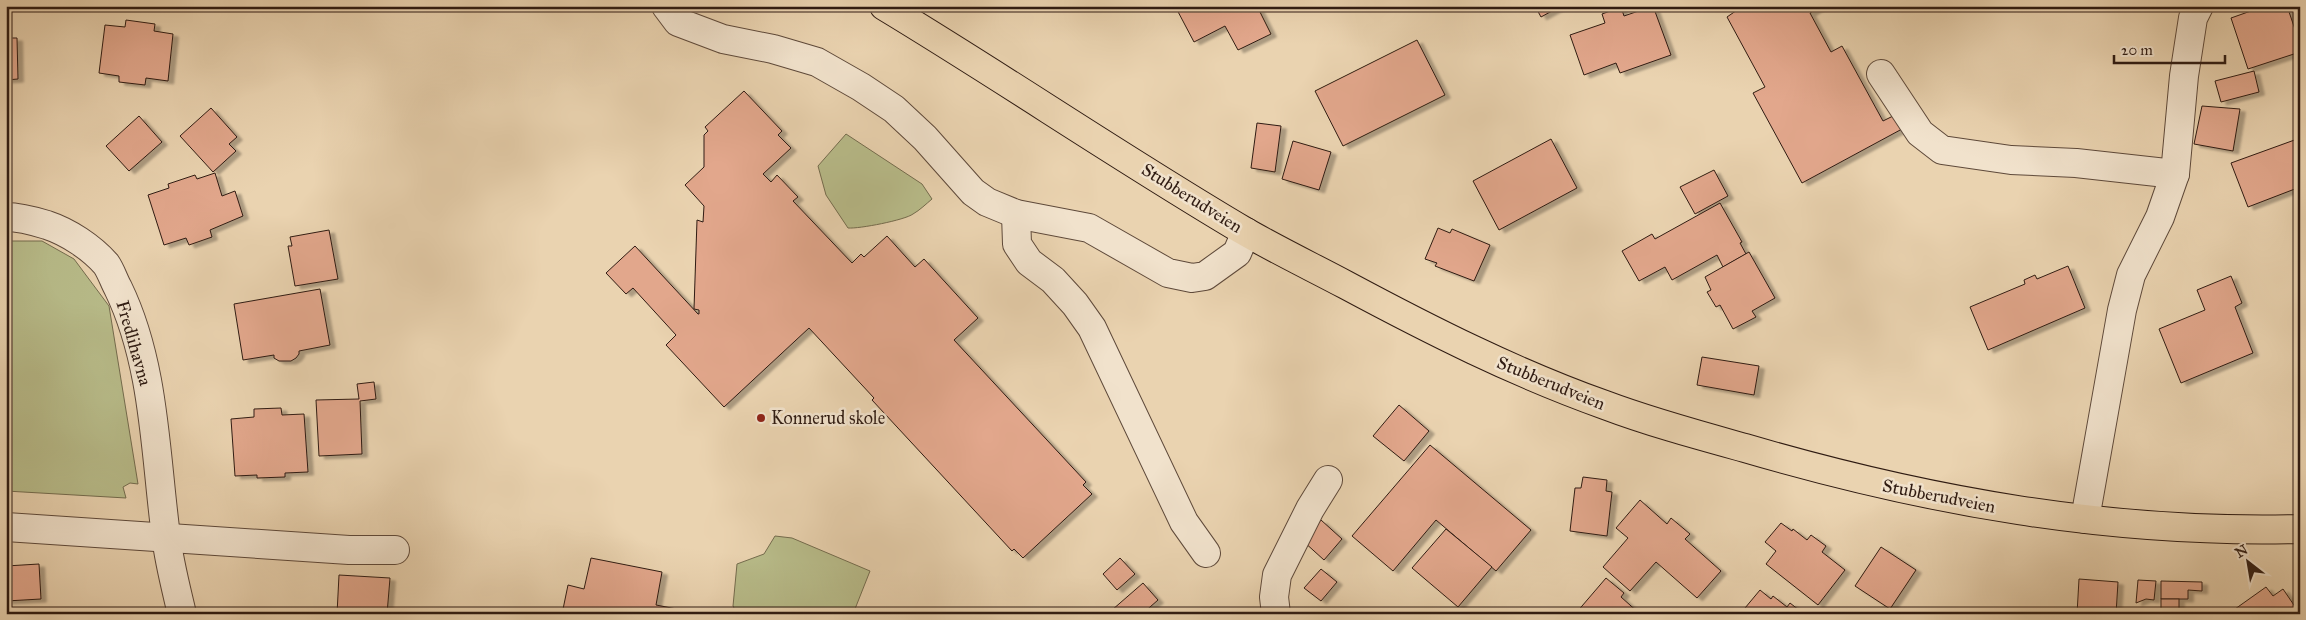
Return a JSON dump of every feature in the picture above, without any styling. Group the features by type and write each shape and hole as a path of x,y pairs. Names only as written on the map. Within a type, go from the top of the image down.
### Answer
{"main road":[{"name":"Stubberudveien","path":"884,6 1246,232 1438,334 1513,368 1604,405 1725,443 1869,483 1994,507 2085,519 2183,528 2300,528"}],"street":[{"path":"666,6 678,22 723,39 773,49 817,62 861,87 894,109 925,138 973,192 987,202 1016,214 1089,228 1168,273 1192,278 1205,276 1237,253 1246,232"},
{"path":"2085,519 2122,310 2131,276 2160,217 2175,174 2184,76 2193,18 2199,6"},
{"path":"1881,74 1920,133 1942,150 2011,160 2076,163 2175,174"},
{"path":"1016,214 1017,244 1029,262 1053,280 1075,304 1092,328 1184,522 1206,553"},
{"name":"Fredlihavna","path":"6,217 40,223 62,230 88,248 107,265 123,299 135,332 148,388 166,538 182,614"},
{"path":"1276,614 1274,597 1277,576 1310,509 1328,480"},
{"path":"6,527 349,550 395,550"}],"green space":[{"path":"846,134 922,184 932,199 918,211 901,219 882,224 848,228 826,195 818,166"},
{"path":"6,241 42,241 74,259 109,306 138,484 130,483 123,487 126,498 6,491"},
{"path":"775,536 792,538 870,571 853,614 737,614 733,606 737,564 764,554"}],"building":[{"path":"1175,6 1261,6 1258,8 1271,34 1238,50 1225,26 1194,42"},
{"path":"1535,6 1561,6 1541,17"},
{"path":"1653,6 1671,55 1620,73 1616,63 1584,75 1570,35 1605,23 1602,14 1621,7 1624,16"},
{"path":"1743,6 1821,6 1810,13 1831,52 1842,46 1883,121 1895,115 1902,129 1802,183 1753,93 1765,87 1727,17"},
{"path":"2265,6 2287,6 2300,44 2300,52 2248,69 2231,18"},
{"path":"126,20 155,24 154,31 173,34 168,81 146,78 145,85 119,82 119,76 99,73 105,25 125,27"},
{"path":"6,38 17,38 18,79 6,80"},
{"path":"1417,40 1445,95 1343,146 1315,91"},
{"path":"2254,71 2259,92 2221,102 2215,81"},
{"path":"744,91 782,131 778,135 791,148 763,174 771,182 777,175 798,197 793,201 852,263 861,254 864,257 887,236 915,267 924,259 978,318 954,340 1086,482 1083,485 1092,494 1023,558 1014,549 1012,551 872,400 874,398 809,328 724,407 666,345 676,335 633,288 626,294 606,273 635,246 698,314 699,314 699,310 694,309 697,220 703,222 704,206 685,185 704,167 704,135 708,131 705,127"},
{"path":"2202,106 2240,109 2233,151 2194,144"},
{"path":"211,108 237,137 229,144 236,151 213,172 180,136"},
{"path":"139,116 162,142 129,171 106,146"},
{"path":"1257,123 1281,126 1275,172 1251,168"},
{"path":"2300,138 2300,187 2248,207 2231,163"},
{"path":"1551,139 1577,188 1499,230 1473,181"},
{"path":"1293,141 1331,152 1319,190 1282,179"},
{"path":"1714,170 1728,196 1695,214 1680,187"},
{"path":"215,173 222,196 235,191 243,216 210,230 212,237 189,245 186,238 164,245 148,195 169,188 168,184 195,175 197,179"},
{"path":"1720,203 1742,242 1740,243 1746,254 1723,267 1717,255 1672,280 1665,267 1639,281 1622,251 1652,234 1655,239"},
{"path":"1438,228 1450,233 1452,229 1490,245 1474,281 1435,266 1437,263 1425,259"},
{"path":"329,230 338,279 295,286 288,246 292,246 290,237"},
{"path":"1749,252 1775,298 1752,311 1756,317 1733,329 1720,305 1716,307 1707,292 1711,290 1705,277"},
{"path":"2068,266 2085,308 1988,350 1970,307 2025,284 2024,280 2035,275 2037,279"},
{"path":"2231,276 2242,303 2235,307 2253,353 2181,383 2159,329 2205,310 2197,290"},
{"path":"320,289 330,345 299,351 296,358 291,361 279,361 274,358 274,355 243,360 234,304"},
{"path":"1702,357 1759,366 1754,395 1697,385"},
{"path":"374,382 376,399 360,401 362,454 319,456 316,400 359,399 357,384"},
{"path":"1399,405 1429,431 1404,461 1373,436"},
{"path":"281,408 282,415 304,414 308,472 285,473 285,477 257,478 257,475 235,476 231,419 254,417 254,409"},
{"path":"1430,445 1531,530 1496,571 1436,520 1393,571 1352,536"},
{"path":"1583,477 1607,480 1606,491 1612,492 1607,536 1570,531 1575,488 1581,488"},
{"path":"1640,500 1667,524 1671,518 1690,534 1685,539 1721,571 1697,598 1656,562 1630,591 1603,567 1628,538 1616,528"},
{"path":"1321,520 1342,539 1324,560 1303,541"},
{"path":"1781,523 1792,531 1793,529 1807,540 1811,535 1826,546 1822,552 1845,570 1818,605 1766,564 1776,551 1765,542"},
{"path":"1446,529 1492,567 1458,607 1412,568"},
{"path":"1881,547 1916,570 1890,609 1855,586"},
{"path":"591,558 662,572 656,605 687,611 686,614 562,614 568,585 584,589"},
{"path":"1120,558 1135,574 1117,590 1103,574"},
{"path":"39,564 41,599 6,601 6,566"},
{"path":"1321,569 1337,582 1321,601 1304,588"},
{"path":"339,575 390,578 387,614 337,614"},
{"path":"1606,578 1624,593 1621,597 1640,614 1576,613"},
{"path":"2079,579 2118,582 2116,614 2077,614"},
{"path":"2138,580 2156,581 2154,600 2146,599 2136,603"},
{"path":"2161,581 2202,582 2202,591 2188,590 2188,599 2161,599"},
{"path":"1143,583 1158,600 1142,614 1116,614 1112,610"},
{"path":"2266,587 2273,596 2283,589 2300,614 2228,614"},
{"path":"1760,590 1771,599 1773,596 1787,607 1790,603 1804,614 1752,614 1745,608"},
{"path":"2161,599 2179,599 2179,613 2161,613"},
{"path":"100,609 100,614 71,614 71,610"}],"place":[{"name":"Konnerud skole","path":"761,418"}]}
